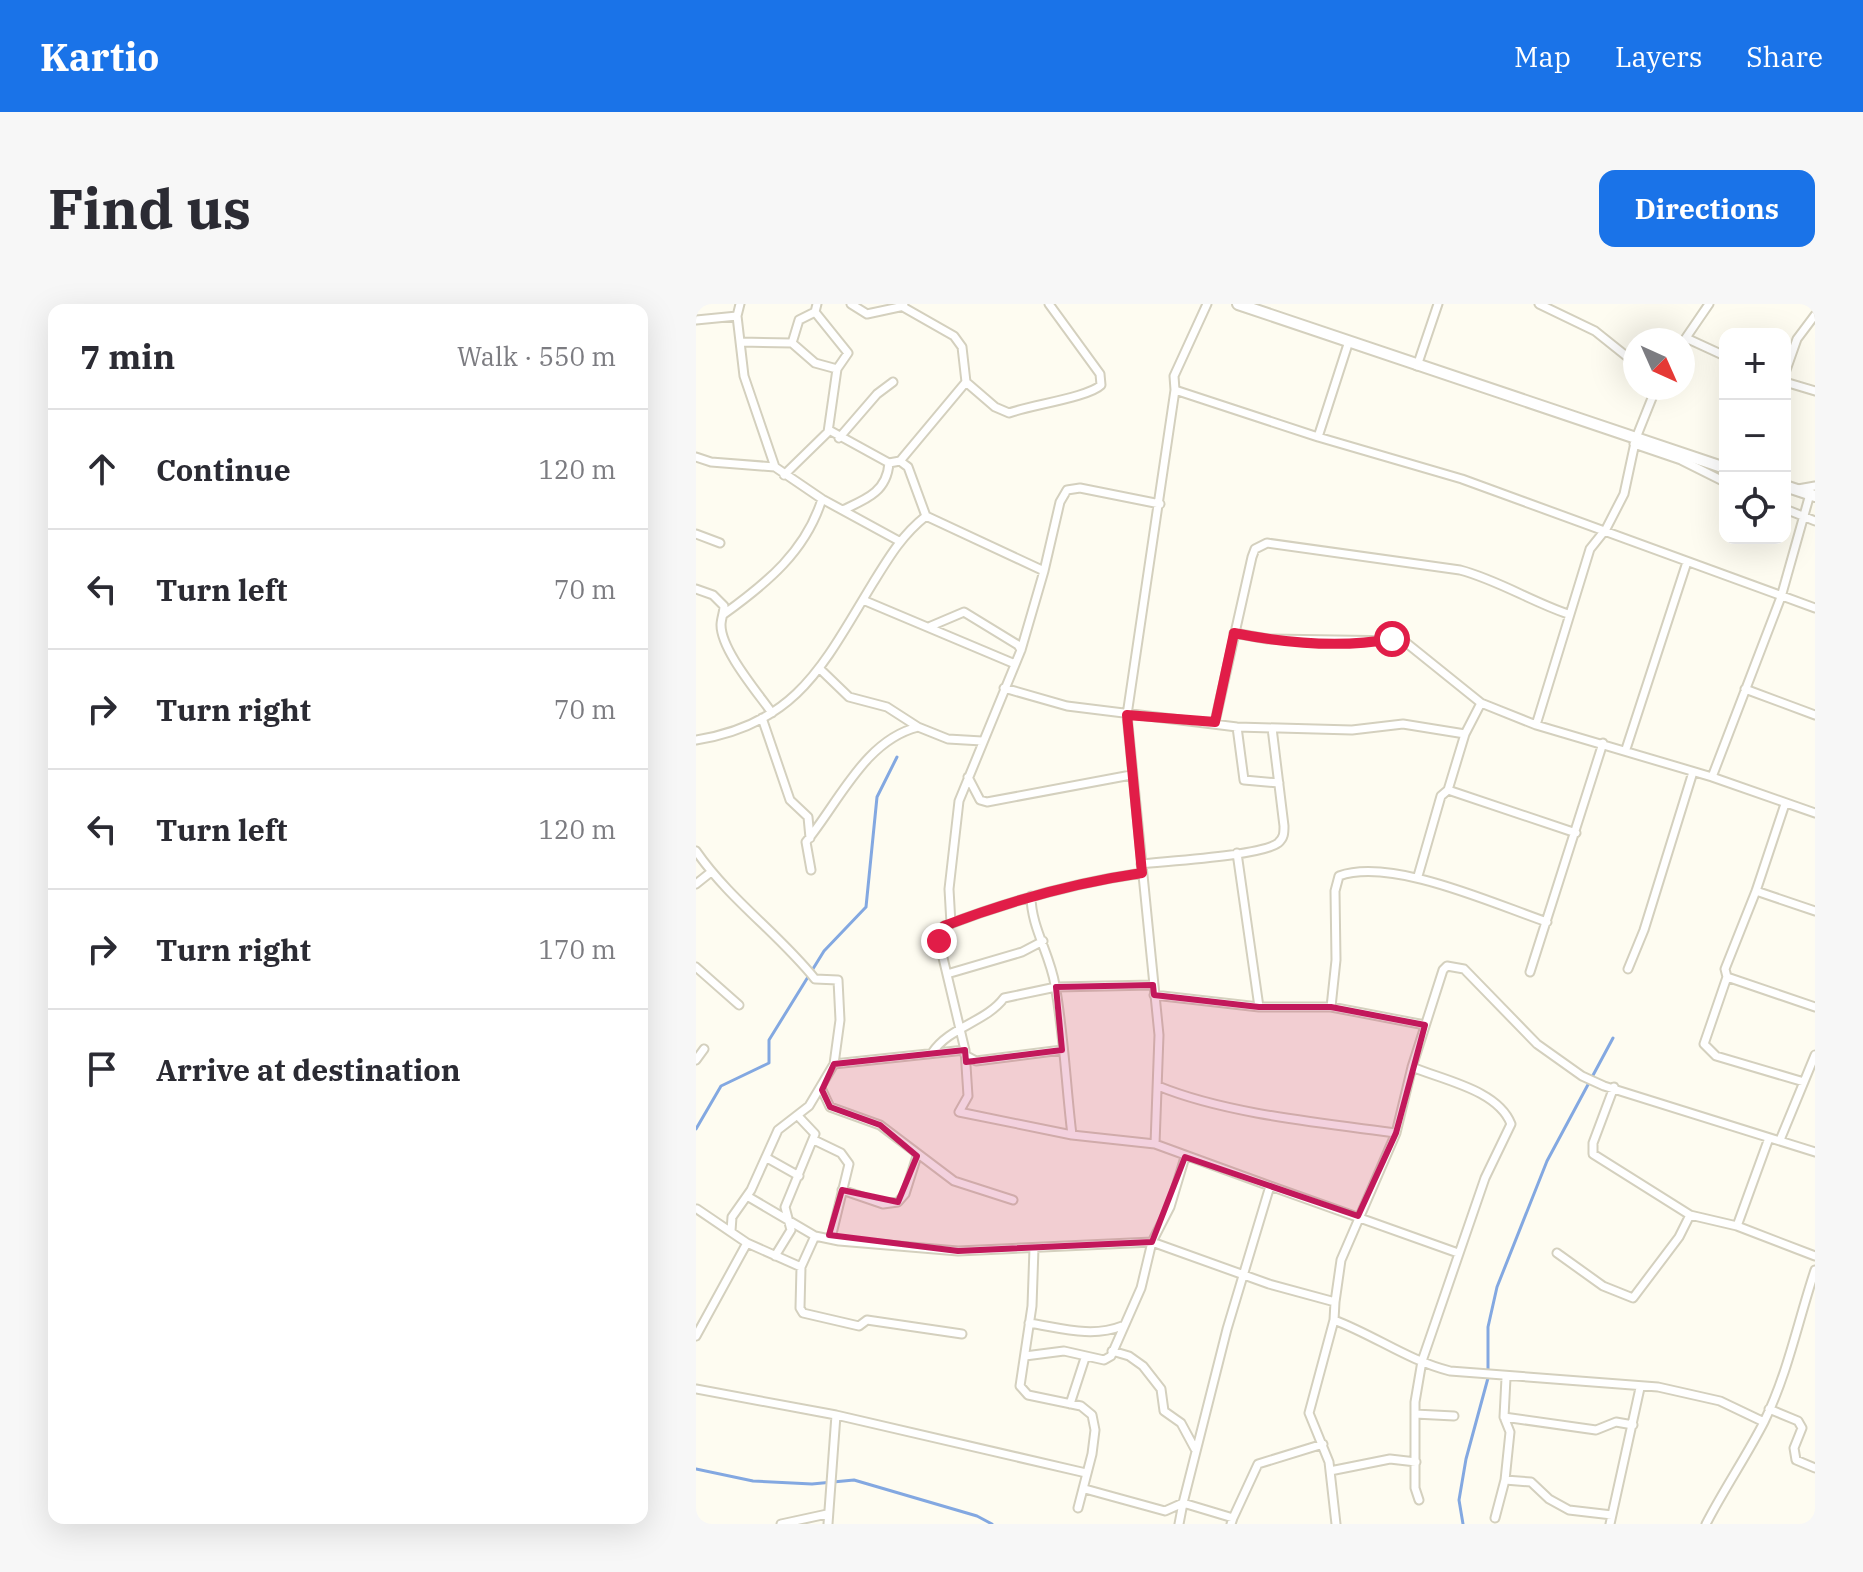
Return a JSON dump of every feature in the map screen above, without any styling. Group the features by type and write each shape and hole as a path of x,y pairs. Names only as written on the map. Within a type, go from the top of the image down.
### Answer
{"main road":[{"path":"1238,304 1268,309 1416,367 1719,466"},
{"path":"1791,487 1813,492"}],"street":[{"path":"740,304 737,316 744,376 775,467 822,499 899,541"},
{"path":"851,304 867,314 904,306 917,318 954,336 962,347 966,382 995,407 1009,413 1039,403 1093,393 1101,385 1100,374 1049,304"},
{"path":"1155,1144 1159,1035 1127,715 1160,504 1175,390 1174,376 1207,304"},
{"path":"1416,367 1438,304"},
{"path":"1539,304 1595,331 1623,353"},
{"path":"1692,328 1709,304"},
{"path":"784,475 829,430 837,369 848,353 816,308 799,320 792,343"},
{"path":"1791,356 1797,339 1815,315"},
{"path":"696,320 737,316"},
{"path":"1318,437 1349,341"},
{"path":"740,342 792,343 815,363 837,369"},
{"path":"1695,344 1719,354"},
{"path":"839,438 877,394 893,382"},
{"path":"829,430 889,463 900,461 966,382"},
{"path":"1791,384 1815,391"},
{"path":"1175,390 1318,437 1462,479 1606,529 1815,608"},
{"path":"1536,725 1590,549 1597,535 1606,529 1624,494 1635,441 1651,400"},
{"path":"1635,441 1719,479"},
{"path":"696,457 711,462 775,467"},
{"path":"900,461 908,467 926,516 1044,571"},
{"path":"845,509 872,497 886,479 889,463"},
{"path":"951,924 949,889 959,801 1037,605 1060,502 1067,490 1080,488 1160,504"},
{"path":"1712,777 1781,597 1813,492"},
{"path":"724,614 790,560 817,516 822,499"},
{"path":"1791,512 1815,521"},
{"path":"696,740 722,736 772,713 821,670 899,541 926,516"},
{"path":"696,534 720,543"},
{"path":"1215,722 1255,549 1267,543 1460,570 1487,577 1535,603 1568,614"},
{"path":"1626,749 1687,562"},
{"path":"696,589 721,600 724,636 738,664 772,713"},
{"path":"863,600 1015,664"},
{"path":"929,627 964,612 1021,650"},
{"path":"1234,633 1284,640 1404,641 1439,673 1481,703 1536,725 1626,749 1815,813"},
{"path":"821,670 849,697 887,707 918,727 948,739 982,741"},
{"path":"1004,688 1067,706 1237,727 1352,730 1403,724 1465,734"},
{"path":"1745,689 1815,715"},
{"path":"1418,876 1441,796 1448,790 1465,734 1481,703"},
{"path":"762,718 790,800 808,817 810,838"},
{"path":"811,870 806,848 810,838 882,744 897,732 918,727"},
{"path":"1237,727 1244,780 1279,783"},
{"path":"1272,728 1284,835 1273,846 1073,883 944,926 939,941 965,1052 968,1096 959,1112 1072,1135 1155,1144 1458,1253"},
{"path":"1530,972 1603,743"},
{"path":"1628,969 1644,930 1693,772"},
{"path":"968,777 980,800 987,802 1131,775"},
{"path":"1448,790 1576,833"},
{"path":"1785,804 1756,891 1725,969 1727,977 1705,1037 1707,1049 1716,1056 1804,1082"},
{"path":"696,851 741,906 790,948 815,979 838,980 840,1020 834,1064 822,1090 798,1116 778,1130 747,1196 732,1217 731,1231"},
{"path":"1237,853 1259,1007"},
{"path":"696,884 711,872"},
{"path":"1331,1007 1336,960 1335,891 1339,876 1363,873 1418,876 1547,922"},
{"path":"1756,891 1815,911"},
{"path":"1031,896 1031,916 1043,941 1056,987 1072,1135"},
{"path":"947,974 1022,952 1043,941"},
{"path":"696,967 739,1005"},
{"path":"1336,1524 1330,1471 1309,1405 1334,1320 1341,1260 1396,1133 1412,1067 1443,970 1457,967 1468,973 1524,1033 1582,1076 1604,1086 1815,1152"},
{"path":"1727,977 1815,1007"},
{"path":"932,1053 939,1043 997,1008 1004,998 1056,987 1153,985"},
{"path":"1154,995 1259,1007 1331,1007 1425,1025"},
{"path":"696,1060 704,1049"},
{"path":"834,1064 965,1052 976,1061 1062,1050"},
{"path":"1780,1140 1815,1055"},
{"path":"1412,1067 1486,1097 1506,1110 1511,1124 1485,1178 1422,1361 1415,1414 1419,1500"},
{"path":"1158,1086 1182,1096 1315,1122 1396,1133"},
{"path":"1614,1087 1593,1143 1593,1154 1690,1215 1737,1226 1815,1256"},
{"path":"822,1090 830,1107 880,1125 954,1181 1013,1200"},
{"path":"775,1256 791,1230 785,1207 814,1140 812,1128 798,1116"},
{"path":"1737,1226 1769,1138"},
{"path":"814,1140 846,1159 849,1164 831,1238"},
{"path":"842,1190 883,1204 898,1202 905,1194 917,1156"},
{"path":"1025,1356 1064,1351 1104,1360 1112,1351 1141,1288 1152,1242 1170,1207 1185,1157"},
{"path":"767,1158 799,1176"},
{"path":"1179,1524 1196,1450 1270,1186"},
{"path":"747,1196 815,1236 892,1248 945,1251 1152,1242 1335,1302"},
{"path":"697,1209 747,1243 801,1267"},
{"path":"1557,1253 1603,1286 1633,1298 1679,1237 1690,1215"},
{"path":"815,1236 801,1267 800,1308 809,1316 859,1326 867,1320 962,1334"},
{"path":"696,1336 747,1243"},
{"path":"1034,1248 1029,1323 1020,1386 1028,1395 1089,1409 1092,1415 1095,1430 1085,1489 1078,1508"},
{"path":"1706,1524 1764,1422 1791,1355 1792,1337 1815,1270"},
{"path":"1334,1320 1371,1333 1422,1361 1450,1371 1483,1373 1496,1378 1658,1387 1720,1401 1764,1422"},
{"path":"1029,1323 1084,1332 1113,1330 1124,1325"},
{"path":"1112,1351 1129,1356 1156,1382 1164,1411 1181,1423 1196,1450"},
{"path":"1070,1404 1085,1358"},
{"path":"1495,1518 1505,1480 1510,1432 1504,1417 1506,1378"},
{"path":"1610,1524 1640,1388"},
{"path":"696,1389 836,1415 1086,1473"},
{"path":"1769,1409 1798,1421 1802,1428 1794,1448 1796,1460 1815,1468"},
{"path":"1415,1414 1454,1416"},
{"path":"828,1524 836,1415"},
{"path":"1504,1417 1596,1430 1616,1422 1633,1425"},
{"path":"1085,1489 1165,1511 1183,1503 1232,1521 1258,1464 1323,1444"},
{"path":"1330,1471 1390,1459 1416,1462"},
{"path":"1505,1480 1531,1482 1549,1499 1569,1510 1612,1515"},
{"path":"781,1524 827,1514"}],"highlighted area":[{"path":"1153,985 1154,995 1259,1007 1331,1007 1425,1025 1396,1133 1358,1216 1185,1157 1152,1242 958,1251 829,1235 842,1190 898,1202 917,1156 880,1125 830,1107 822,1090 834,1064 965,1050 966,1062 1062,1050 1056,987"}],"waterway":[{"path":"696,1129 721,1086 769,1063 769,1040 824,951 866,907 877,797 897,757"},
{"path":"1463,1524 1459,1500 1466,1459 1488,1378 1488,1327 1497,1287 1547,1161 1613,1038"},
{"path":"696,1469 753,1481 812,1484 854,1480 977,1516 992,1524"}],"route":[{"path":"939,941 944,926 1031,896 1073,883 1142,873 1127,715 1215,722 1234,633 1268,639 1331,642 1392,639"}]}
